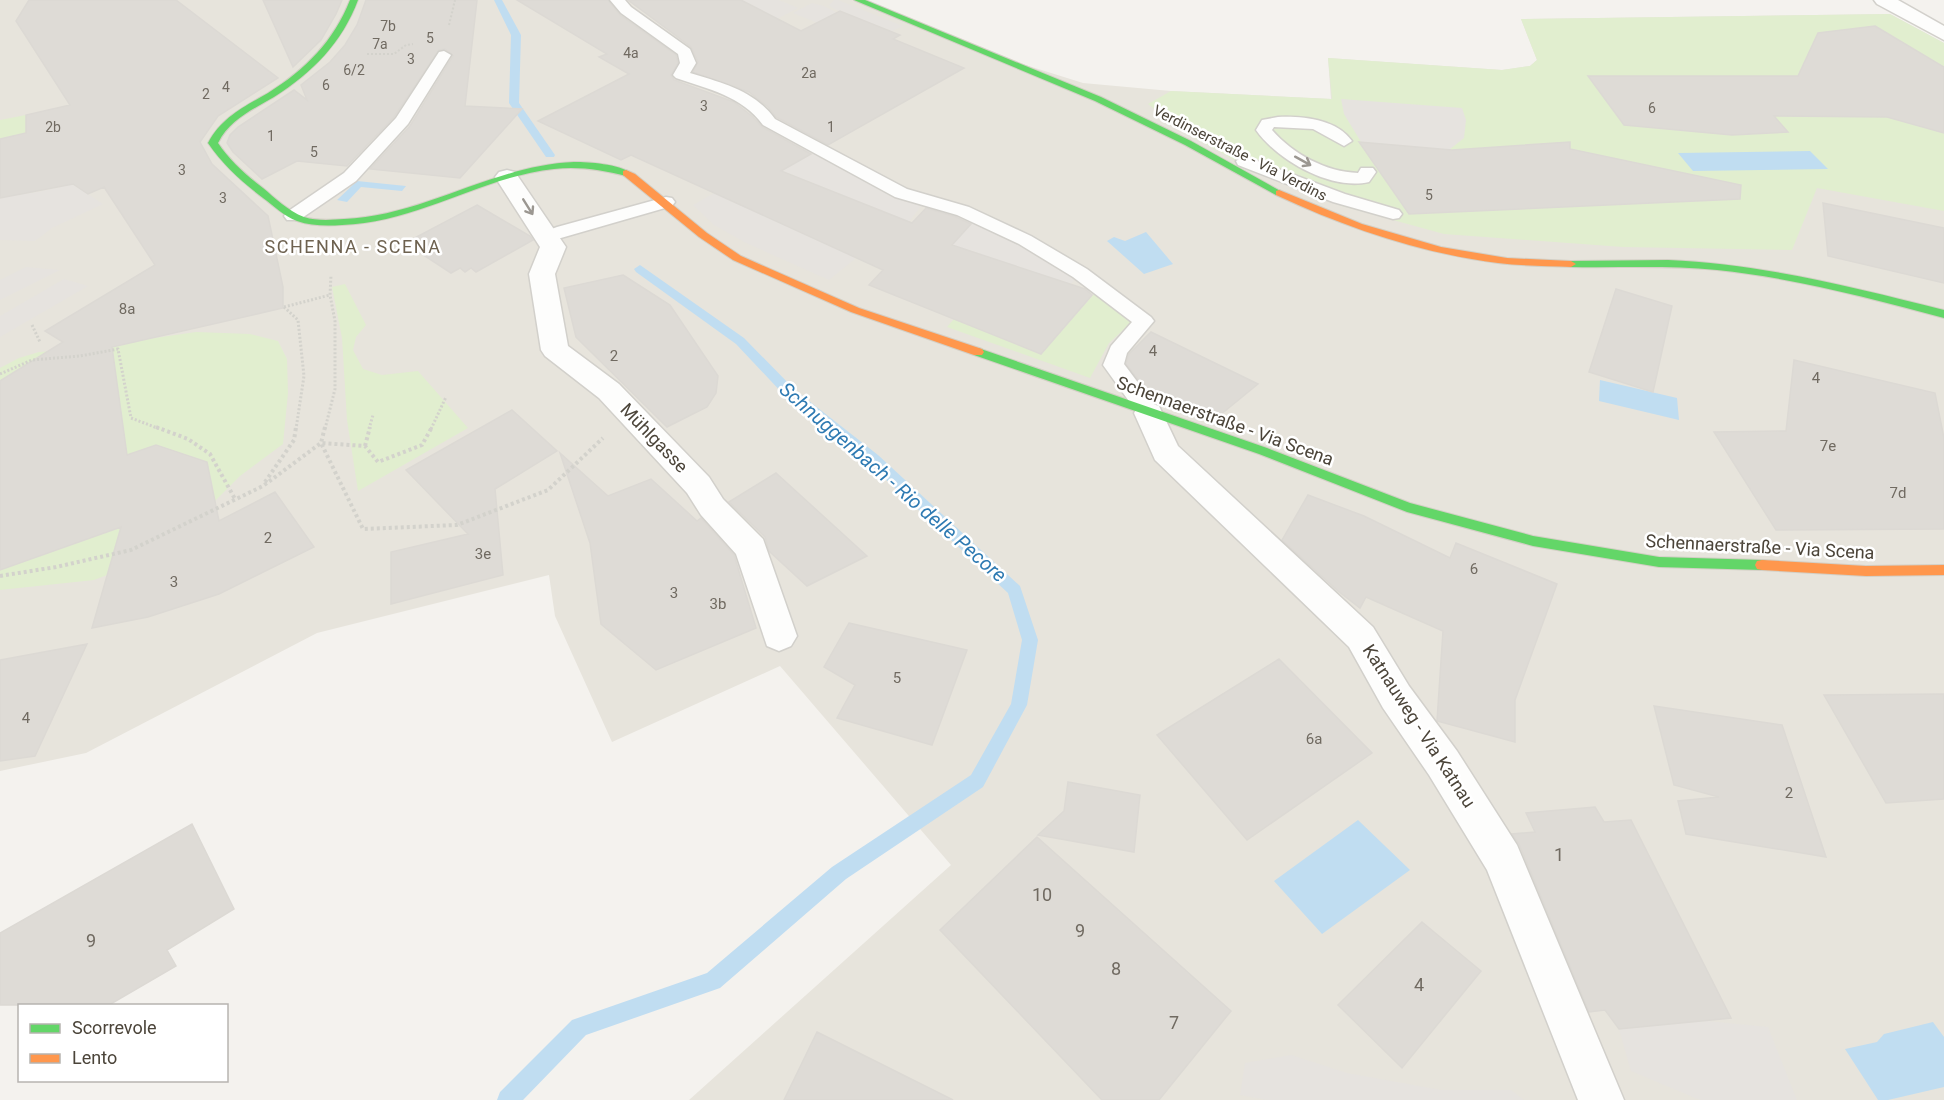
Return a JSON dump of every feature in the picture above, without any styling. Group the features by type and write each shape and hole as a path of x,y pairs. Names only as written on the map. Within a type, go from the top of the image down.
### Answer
{"street":[{"path":"293,216 247,181 222,157 213,143 215,133 225,123 273,94 322,54 344,27 352,12 354,0"},
{"name":"Verdinserstraße - Via Verdins","path":"858,0 1098,99 1188,143 1266,188 1334,219 1412,244 1498,260 1580,264 1682,264 1746,271 1842,287 1944,314"},
{"path":"1884,0 1944,34"},
{"name":"Schennaerstraße - Via Scena","path":"293,216 312,222 378,221 540,168 579,163 607,166 632,176 703,235 737,258 789,282 855,310 1263,451 1407,507 1533,541 1659,562 1752,564 1866,571 1944,570"},
{"path":"507,177 550,242"},
{"name":"Mühlgasse","path":"550,242 542,274 555,350 609,392 630,413 698,485 712,507 751,548 779,636"},
{"name":"Katnauweg - Via Katnau","path":"1149,413 1166,452 1361,637 1396,697 1443,762 1503,859 1601,1100"}],"lane":[{"path":"617,0 626,10 685,52 688,63 681,75 748,101 762,110 769,122 844,165 900,193 963,211 1025,240 1080,273 1144,321 1118,351 1113,365 1149,413"},
{"path":"293,216 350,177 402,121 444,56"},
{"path":"1344,141 1338,135 1322,127 1285,120 1268,123 1264,130 1271,140 1284,150 1334,176 1363,178 1367,172"},
{"path":"1244,161 1340,198 1392,214"},
{"path":"550,242 563,231 666,202"}],"path":[{"path":"449,25 455,0"},
{"path":"0,576 56,567 131,550 263,486 321,442 335,389 335,321 330,295 331,275"},
{"path":"263,486 294,440 304,376 298,320 284,308 330,295"},
{"path":"32,325 40,342"},
{"path":"0,374 24,361 39,357 66,357 118,349 131,418 188,439 210,454 235,499"},
{"path":"321,442 365,446 378,462 422,444 441,412 446,397"},
{"path":"321,442 363,529 457,525 548,490 630,413"},
{"path":"365,446 373,415"}],"shaded area":[{"path":"0,0 858,0 975,49 1083,83 1171,91 1331,99 1328,58 1502,70 1530,66 1537,60 1521,19 1890,14 1944,43 1944,1100 689,1100 951,865 780,666 612,742 555,616 549,575 317,633 86,753 0,771"},
{"path":"741,0 779,0 798,8 777,19"},
{"path":"834,0 903,26 892,31 832,8 829,5"},
{"path":"812,3 838,13 818,23 793,13"},
{"path":"1341,99 1462,108 1466,120 1464,138 1449,150 1361,142 1344,114"},
{"path":"805,149 894,198 921,206 909,222 768,165 781,157"},
{"path":"73,184 103,204 52,228 35,241 0,240 0,197"},
{"path":"716,192 856,258 829,280 746,243 714,225 693,205"},
{"path":"975,220 1080,273 1071,284 952,245"},
{"path":"26,267 60,270 0,300 0,280"},
{"path":"64,279 88,286 0,337 0,316"},
{"path":"1707,1021 1768,1027 1797,1100 1700,1100 1631,1071 1619,1029"},
{"path":"1291,1055 1347,1073 1441,1090 1511,1090 1524,1100 1267,1100 1240,1095 1245,1063"}],"green space":[{"path":"1890,14 1944,43 1944,211 1817,188 1792,250 1623,247 1444,234 1342,206 1258,173 1182,131 1148,104 1171,91 1332,99 1328,58 1502,70 1530,66 1537,60 1521,19"},
{"path":"26,115 26,133 0,139 0,120"},
{"path":"345,284 366,325 356,337 353,350 363,369 382,375 418,371 468,428 358,491 347,420 342,338 332,287"},
{"path":"1095,293 1133,321 1109,343 1090,378 947,327 954,319 1041,354"},
{"path":"196,332 250,334 278,341 287,359 288,393 283,444 240,476 202,514 128,567 94,580 0,590 0,368 19,358 39,352 72,350"}],"water":[{"path":"1810,151 1828,169 1693,171 1678,153"},
{"path":"357,181 406,186 402,191 361,187 347,202 337,200"},
{"path":"1146,232 1173,264 1144,274 1107,241 1114,237 1125,241"},
{"path":"1600,380 1677,398 1679,420 1599,401"},
{"path":"1358,820 1410,870 1322,934 1274,881"},
{"path":"1933,1022 1944,1037 1944,1087 1888,1100 1878,1100 1845,1049 1877,1042 1884,1034"}],"building":[{"path":"29,0 176,0 278,78 218,116 200,142 212,164 268,216 283,287 283,308 112,347 127,455 156,445 207,462 219,521 275,492 314,547 219,594 148,617 92,628 121,527 0,570 0,381 63,342 45,331 155,265 104,187 88,194 73,184 0,198 0,139 26,133 26,115 70,105 16,21"},
{"path":"263,0 342,0 321,40 293,67"},
{"path":"366,0 477,0 465,106 522,109 460,178 370,169 410,126 453,56 445,49 439,50 394,117 347,166 297,161 262,179 233,152 227,143 230,135 238,127 294,90 307,100 301,85 330,62 345,45 357,25"},
{"path":"517,0 608,0 620,15 676,55 678,63 671,75 674,80 734,102 762,127 811,154 781,171 912,223 926,208 956,217 971,224 952,245 1085,289 1092,295 1041,354 869,285 883,270 631,155 621,160 538,121 629,74 599,57 607,54"},
{"path":"628,0 741,0 801,31 840,11 900,35 893,39 964,68 828,145 776,117 768,107 749,92 693,72 698,62 691,47"},
{"path":"1875,26 1944,67 1944,133 1887,117 1774,116 1788,132 1732,135 1624,125 1588,76 1798,76 1818,33"},
{"path":"1359,142 1452,150 1570,142 1570,149 1741,185 1740,199 1409,214"},
{"path":"1823,203 1944,228 1944,283 1828,256"},
{"path":"477,205 530,236 533,240 476,272 471,268 465,272 460,268 451,273 405,243"},
{"path":"623,275 670,305 718,376 716,393 707,407 667,427 576,337 564,288"},
{"path":"1616,289 1672,306 1653,392 1589,372"},
{"path":"1151,332 1258,384 1214,420 1176,407 1148,392 1126,364 1129,354"},
{"path":"1794,360 1935,393 1944,438 1944,529 1776,530 1714,432 1786,431"},
{"path":"512,410 557,451 495,489 503,575 391,604 391,552 468,534 406,470"},
{"path":"560,453 608,496 651,479 697,521 701,518 734,555 756,628 656,670 601,624 590,543"},
{"path":"776,473 867,556 807,586 769,551 765,537 729,502"},
{"path":"1308,495 1364,516 1450,558 1456,543 1557,584 1515,700 1515,742 1437,721 1443,631 1366,597 1360,608 1282,540"},
{"path":"849,623 967,650 932,745 837,718 855,685 824,667"},
{"path":"87,644 35,756 0,761 0,660"},
{"path":"1279,659 1372,753 1247,840 1157,735"},
{"path":"1944,694 1944,799 1886,803 1824,695"},
{"path":"1654,706 1782,725 1826,857 1686,834 1678,801 1719,797 1674,785"},
{"path":"1068,782 1140,795 1134,852 1038,835 1064,811"},
{"path":"1595,807 1604,822 1631,820 1731,1018 1619,1029 1605,1010 1589,1012 1519,844 1512,834 1535,832 1526,813"},
{"path":"192,824 234,909 167,950 176,966 111,1004 0,1005 0,933"},
{"path":"1037,837 1231,1011 1159,1100 1102,1100 940,930"},
{"path":"1422,922 1481,971 1402,1068 1338,1005"},
{"path":"817,1032 953,1100 784,1100"}],"waterway":[{"name":"Schnuggenbach - Rio delle Pecore","path":"498,0 516,35 514,103 550,155"},
{"name":"Schnuggenbach - Rio delle Pecore","path":"508,1100 579,1027 713,981 839,873 977,781 1019,705 1030,640 1015,590 873,459 790,393 740,341 640,269"}],"traffic: fast":[{"path":"354,0 341,30 321,56 283,87 229,121 217,134 213,143 236,171 286,211 307,221 329,223 366,221 404,213 516,174 553,166 590,165 626,173"},
{"path":"858,0 1098,99 1188,143 1279,193"},
{"path":"1571,264 1668,263 1748,271 1847,289 1944,314"},
{"path":"978,352 1263,451 1407,507 1533,541 1659,562 1762,565"}],"traffic: slow":[{"path":"626,173 703,235 737,258 855,310 978,352"},
{"path":"1279,193 1358,226 1413,244 1469,256 1507,261 1571,264"},
{"path":"1762,565 1866,571 1944,570"}],"district":[{"name":"SCHENNA - SCENA","path":"353,247"}]}
